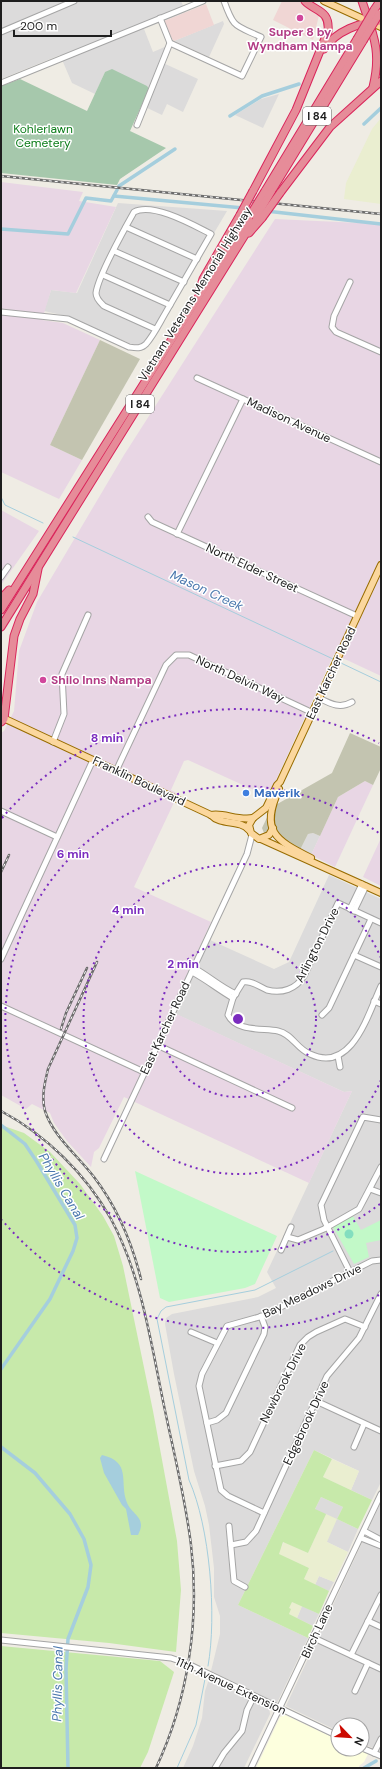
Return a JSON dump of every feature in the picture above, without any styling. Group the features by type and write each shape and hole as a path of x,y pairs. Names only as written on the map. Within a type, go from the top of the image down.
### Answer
{"highway":[{"path":"197,300 203,279 283,137 325,41 329,24 326,17 304,1"},
{"path":"362,1 380,48 380,68 372,87"},
{"name":"I 84","path":"256,217 286,154 360,40 379,14 380,1"},
{"path":"314,67 332,38 343,32 370,22 379,14"},
{"name":"I 84","path":"268,191 360,40"},
{"path":"256,217 280,193 330,127 372,87 381,81"},
{"name":"Vietnam Veterans Memorial Highway","path":"1,628 256,217"},
{"name":"Vietnam Veterans Memorial Highway","path":"1,610 197,300 256,217"},
{"path":"1,599 58,519"},
{"path":"2,719 14,636 20,619 33,594 40,563"}],"main road":[{"path":"324,1 381,27"},
{"name":"East Karcher Road","path":"280,782 381,565"},
{"name":"Franklin Boulevard","path":"2,719 215,818 244,825 250,832"},
{"path":"280,782 277,784 266,808 253,818 249,824 250,832 260,839 381,893"},
{"path":"260,839 269,835 272,825 273,805 281,786 280,782"},
{"name":"Franklin Boulevard","path":"211,815 216,814 239,819 253,818"},
{"path":"260,814 266,815 272,825 274,834 281,842 311,858 316,863"}],"street":[{"path":"1,32 74,1"},
{"path":"1,82 203,1"},
{"path":"160,18 170,43 242,76 261,37 234,25 230,20 224,1"},
{"path":"137,125 170,43"},
{"path":"1,312 68,319 129,347 138,349 145,345 155,329 170,305 184,282 211,234 158,211 145,209 140,209 134,212 103,275 96,295 98,301 104,306 155,329"},
{"path":"126,227 197,259"},
{"path":"114,252 184,282"},
{"path":"103,275 170,305"},
{"path":"350,282 334,316 332,327 336,332 381,352"},
{"name":"Madison Avenue","path":"197,378 381,462"},
{"path":"177,534 243,399"},
{"name":"North Elder Street","path":"148,517 152,522 177,534 357,616"},
{"path":"1,577 8,567"},
{"path":"53,742 64,714 61,682 62,670 88,615"},
{"name":"North Delvin Way","path":"116,771 166,665 176,655 189,655 313,713"},
{"path":"320,698 336,706 346,706 352,702"},
{"path":"1,959 92,760"},
{"path":"1,811 57,837"},
{"path":"247,854 250,832"},
{"path":"247,854 260,839"},
{"name":"East Karcher Road","path":"104,1159 247,854"},
{"name":"Arlington Drive","path":"352,910 364,885"},
{"name":"Arlington Drive","path":"234,996 240,984 246,981 273,990 288,990 297,986 304,976 338,903 381,924"},
{"path":"322,1015 329,1008 371,919"},
{"path":"354,955 381,967"},
{"path":"193,970 209,976 219,986 234,996 228,1015 233,1021 254,1030 282,1033 306,1052 318,1058 332,1058 338,1056 353,1044 381,986"},
{"path":"374,1001 381,1004"},
{"path":"1,1006 144,1072"},
{"path":"157,1045 292,1108"},
{"path":"338,1056 340,1067"},
{"path":"350,1272 328,1227 321,1205 363,1117 366,1116 381,1120"},
{"path":"287,1237 298,1240 328,1227 359,1209 381,1167"},
{"path":"370,1189 381,1193"},
{"path":"280,1250 292,1227"},
{"name":"Bay Meadows Drive","path":"264,1513 224,1494 221,1490 199,1382 217,1343 227,1326 261,1316 372,1261 381,1260"},
{"name":"Edgebrook Drive","path":"231,1545 250,1539 264,1513 327,1376 352,1347 365,1327 381,1294"},
{"path":"206,1422 217,1420 226,1413 264,1334 265,1327 261,1316"},
{"name":"Newbrook Drive","path":"215,1466 241,1461 250,1452 295,1356 308,1337 345,1320 365,1327"},
{"path":"191,1332 217,1343"},
{"path":"316,1401 381,1432"},
{"path":"354,1447 364,1424"},
{"name":"Birch Lane","path":"251,1768 381,1494"},
{"path":"229,1526 234,1581 245,1587"},
{"path":"364,1531 381,1540"},
{"path":"361,1538 381,1546"},
{"path":"351,1655 381,1595"},
{"path":"368,1621 381,1627"},
{"path":"314,1638 381,1669"},
{"name":"11th Avenue Extension","path":"1,1640 171,1658 188,1664 330,1732"},
{"path":"354,1691 368,1663"},
{"path":"215,1768 224,1753 242,1731 247,1710 254,1696"},
{"path":"374,1753 381,1739"},
{"path":"370,1751 381,1756"}],"shaded area":[{"path":"1,1 181,1 186,12 144,29 153,52 167,46 161,62 198,79 183,112 167,104 162,115 141,105 149,89 105,72 95,94 72,83 60,55 1,79"},
{"path":"282,1 309,1 321,7 313,40 273,20"},
{"path":"206,4 214,25 174,41 164,21"},
{"path":"223,21 224,24 209,57 174,41"},
{"path":"279,94 263,128 235,115 261,99"},
{"path":"381,118 381,204 344,199 346,183 372,129"},
{"path":"1,182 83,192 79,201 116,207 76,293 51,290 42,320 63,323 100,340 50,445 82,460 59,499 1,472"},
{"path":"118,203 227,211 145,350 66,316 44,311 51,290 77,293"},
{"path":"275,219 381,224 381,676 334,654 270,793 266,791 256,791 188,760 184,761 171,790 178,794 134,887 211,922 170,1011 344,1092 352,1091 309,1183 124,1097 99,1148 94,1152 91,1167 67,1141 54,1123 50,1113 32,1104 26,1109 1,1095 1,733 4,731 14,711 19,651 37,602 124,455"},
{"path":"100,340 140,359 82,460 50,445"},
{"path":"1,510 39,531 1,585"},
{"path":"350,733 381,747 381,768 373,785 365,781 338,797 320,836 313,833 308,834 300,850 264,833 262,828 272,807 332,773"},
{"path":"365,781 373,785 335,867 311,855 338,797"},
{"path":"313,833 320,836 311,855 300,850 308,834"},
{"path":"381,838 381,886 363,877"},
{"path":"329,875 381,899 381,1482 372,1500 351,1490 359,1471 314,1450 238,1605 308,1638 277,1703 211,1671 220,1634 220,1616 214,1597 214,1568 209,1525 205,1506 194,1471 165,1324 166,1318 172,1314 258,1297 276,1288 267,1272 352,1091 344,1092 176,1014 210,940 274,969 289,962"},
{"path":"332,1459 359,1471 351,1490 323,1477"},
{"path":"321,1497 343,1507 337,1519 358,1529 348,1552 327,1542 315,1509"},
{"path":"381,1502 381,1752 370,1747 370,1717 330,1717 330,1727 286,1706"},
{"path":"326,1514 337,1519 327,1542 348,1552 334,1582 319,1576 315,1585 304,1579 309,1568 278,1554 284,1542 308,1553"},
{"path":"319,1576 334,1582 329,1591 315,1585"},
{"path":"292,1602 302,1606 297,1618 289,1614 288,1608"},
{"path":"302,1606 319,1614 313,1626 297,1618"},
{"path":"209,1679 269,1707 270,1714 244,1768 183,1768 193,1746 202,1718 205,1691"},
{"path":"285,1715 330,1736 330,1757 366,1757 359,1768 256,1768 280,1717"}],"green space":[{"name":"Kohlerlawn Cemetery","path":"112,69 147,86 149,89 130,131 166,148 120,179 117,185 1,173 1,86 20,79 87,111 105,72"},
{"path":"1,1125 24,1133 50,1152 80,1184 103,1216 114,1236 123,1266 153,1411 177,1541 181,1590 176,1652 109,1643 1,1633"},
{"path":"135,1171 277,1236 255,1284 245,1288 169,1302 160,1298"},
{"path":"353,1216 361,1230 381,1220 381,1240 366,1243 369,1257 354,1264 333,1227"},
{"path":"349,1229 354,1234 349,1239 344,1234"},
{"path":"314,1450 332,1459 323,1477 372,1500 358,1529 337,1519 343,1507 321,1497 315,1509 326,1514 308,1553 283,1542 279,1554 309,1568 304,1579 329,1591 319,1614 292,1602 289,1608 291,1609 289,1614 313,1626 308,1638 238,1605"},
{"path":"1,1646 160,1661 174,1672 148,1752 140,1768 1,1768"}],"water":[{"path":"102,1455 111,1458 121,1467 126,1500 128,1505 140,1520 141,1524 141,1529 138,1535 131,1535 126,1509 122,1505 104,1473 100,1458"}],"waterway":[{"path":"230,116 262,96 299,84"},
{"path":"364,124 381,108"},
{"path":"119,186 175,149"},
{"path":"1,229 68,234 86,198 111,201 117,190"},
{"path":"114,196 254,209"},
{"path":"266,211 381,224"},
{"name":"Mason Creek","path":"1,497 5,505 43,523"},
{"name":"Mason Creek","path":"73,537 333,659"},
{"name":"Mason Creek","path":"341,663 381,682"},
{"name":"Phyllis Canal","path":"1,1125 25,1144 75,1225 77,1238 73,1251 50,1299 1,1369"},
{"path":"208,1666 212,1622 210,1572 207,1546 196,1499 189,1480 157,1319 161,1311 166,1307 255,1290 333,1251"},
{"name":"Phyllis Canal","path":"1,1447 35,1473 70,1514 84,1539 91,1565 88,1587 68,1639 66,1669 68,1768"},
{"path":"177,1768 196,1725 205,1679"},
{"path":"364,1768 376,1761"}],"railway":[{"path":"1,176 381,214"},
{"path":"1,872 9,855"},
{"path":"97,962 48,1069 43,1100 45,1111 54,1129 66,1146 88,1169 117,1213 133,1252 141,1279"},
{"path":"61,1029 66,1013 87,968"},
{"path":"1,1111 34,1132 64,1157 101,1202 111,1219 130,1261 143,1305 185,1508 191,1545 194,1602 189,1659 184,1687 167,1742 156,1768"}],"place":[{"name":"Super 8 by Wyndham Nampa","path":"300,18"},
{"name":"Shilo Inns Nampa","path":"43,680"},
{"name":"Maverik","path":"246,793"}]}
